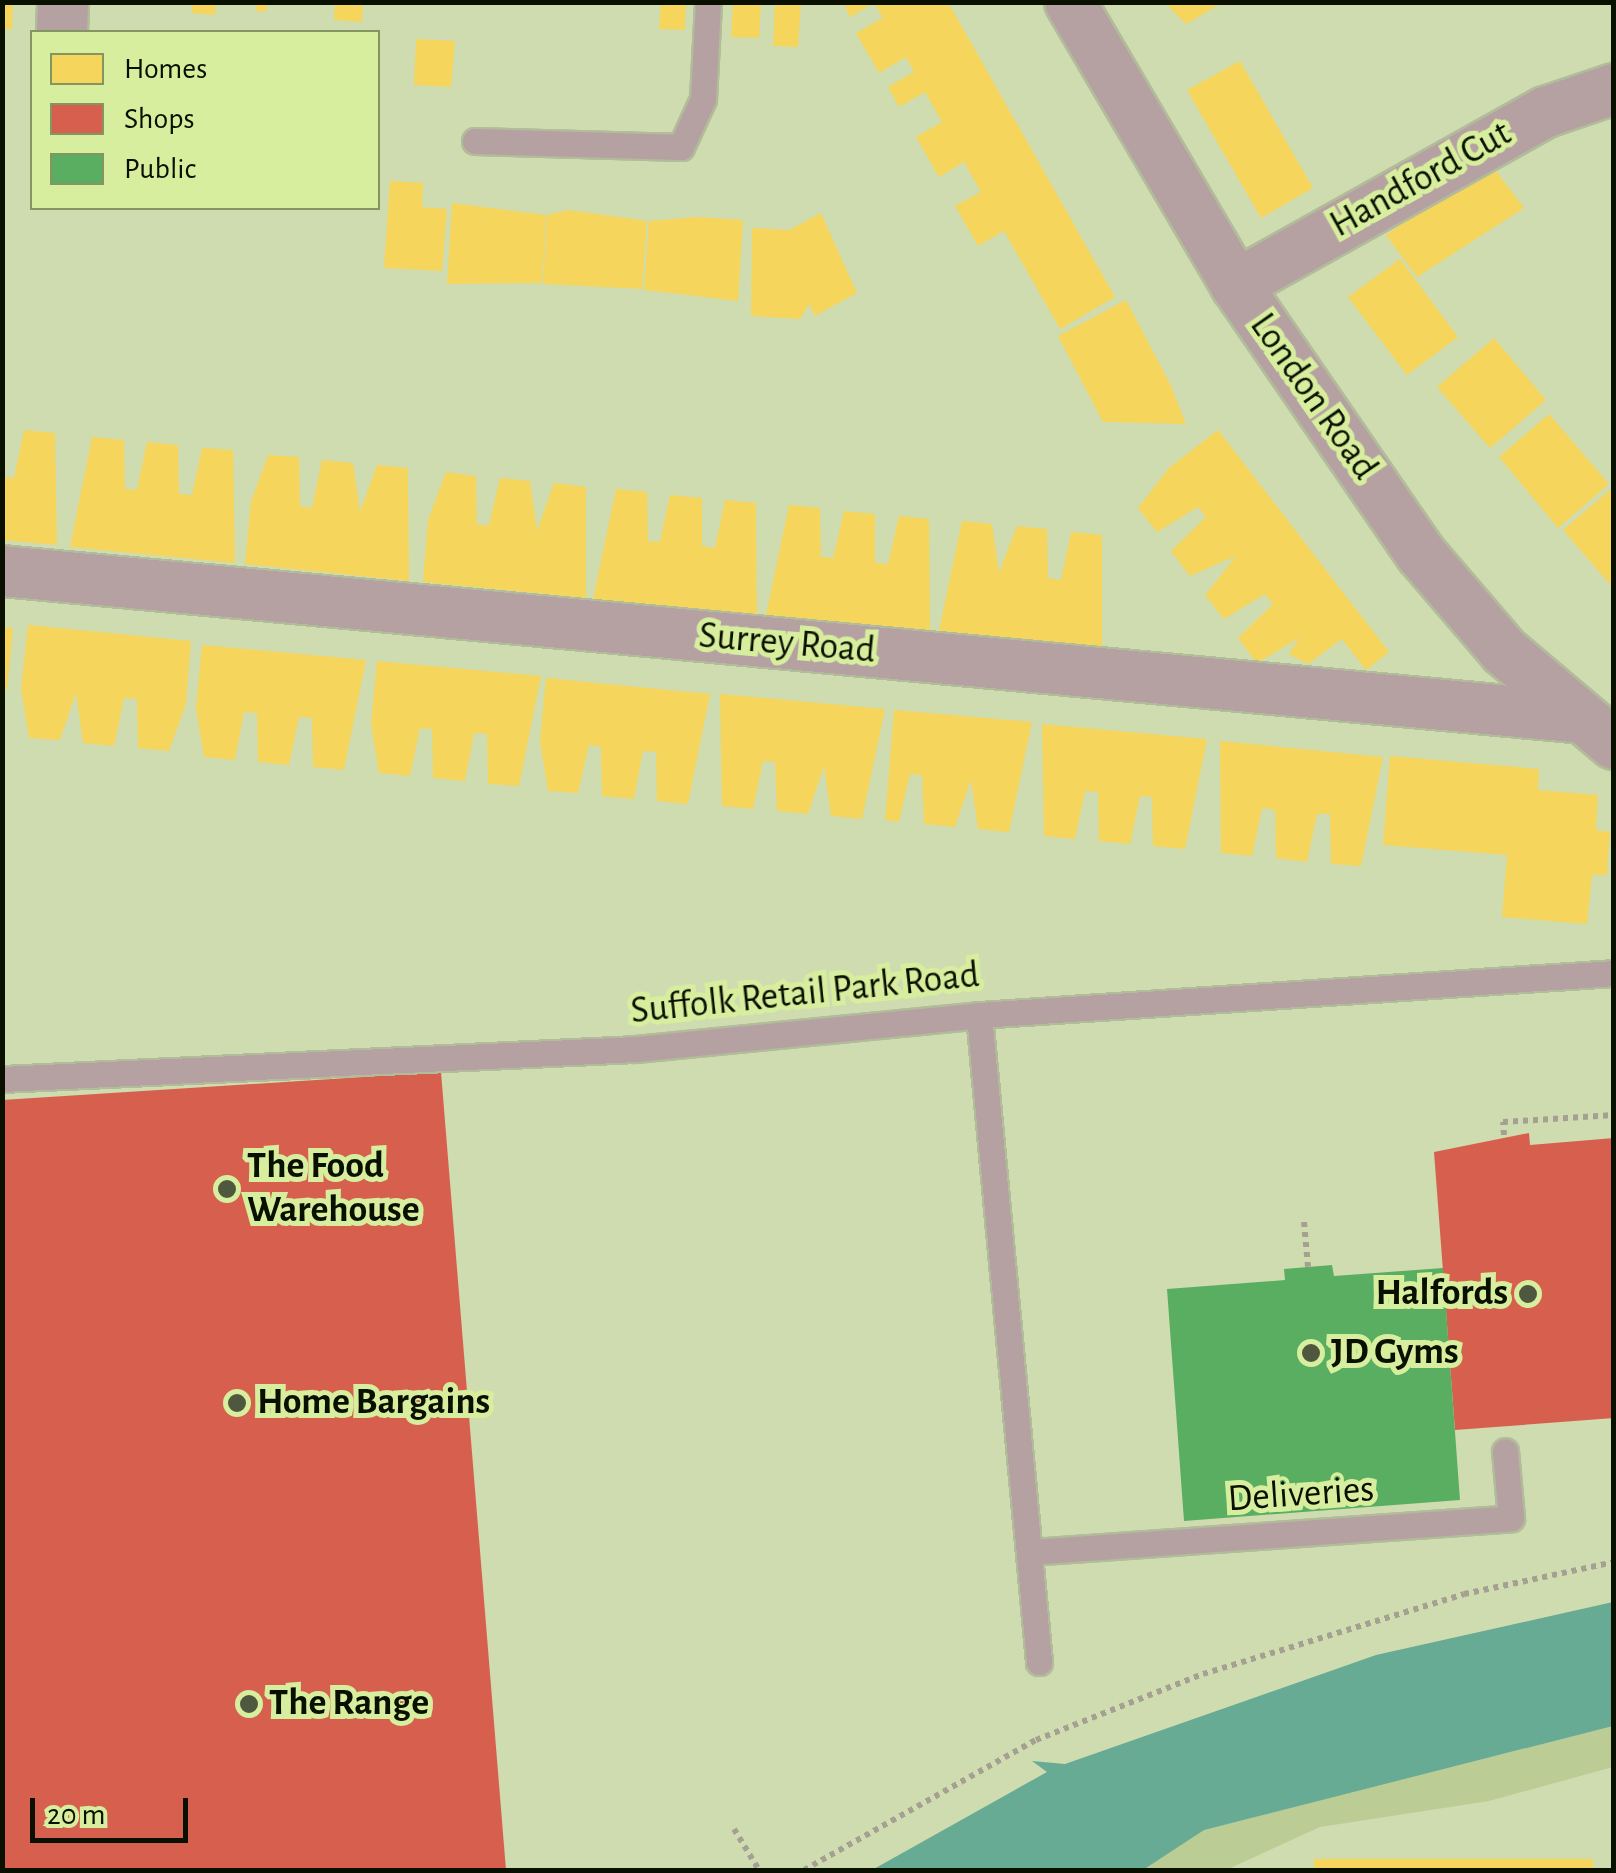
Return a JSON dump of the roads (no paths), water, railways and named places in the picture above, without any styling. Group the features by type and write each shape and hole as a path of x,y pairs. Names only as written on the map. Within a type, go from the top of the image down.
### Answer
{"street":[{"path":"62,30 64,2"},
{"name":"London Road","path":"1070,2 1236,285 1421,554 1572,717 1614,744"},
{"name":"Handford Cut","path":"1236,285 1546,112 1614,88"},
{"name":"Surrey Road","path":"2,571 1572,717"}],"lane":[{"path":"475,141 681,148 703,99 708,2"},
{"name":"Suffolk Retail Park Road","path":"2,1079 635,1049 979,1015 1614,973"},
{"path":"979,1015 1039,1662"},
{"name":"Deliveries","path":"1030,1552 1511,1518 1505,1451"}],"water":[{"path":"1613,1602 1613,1726 1204,1830 1143,1870 872,1870 1047,1772 1032,1761 1065,1764 1376,1655"}],"place":[{"name":"The Food Warehouse","path":"227,1189"},
{"name":"Halfords","path":"1528,1294"},
{"name":"JD Gyms","path":"1311,1353"},
{"name":"Home Bargains","path":"237,1403"},
{"name":"The Range","path":"249,1704"}]}
